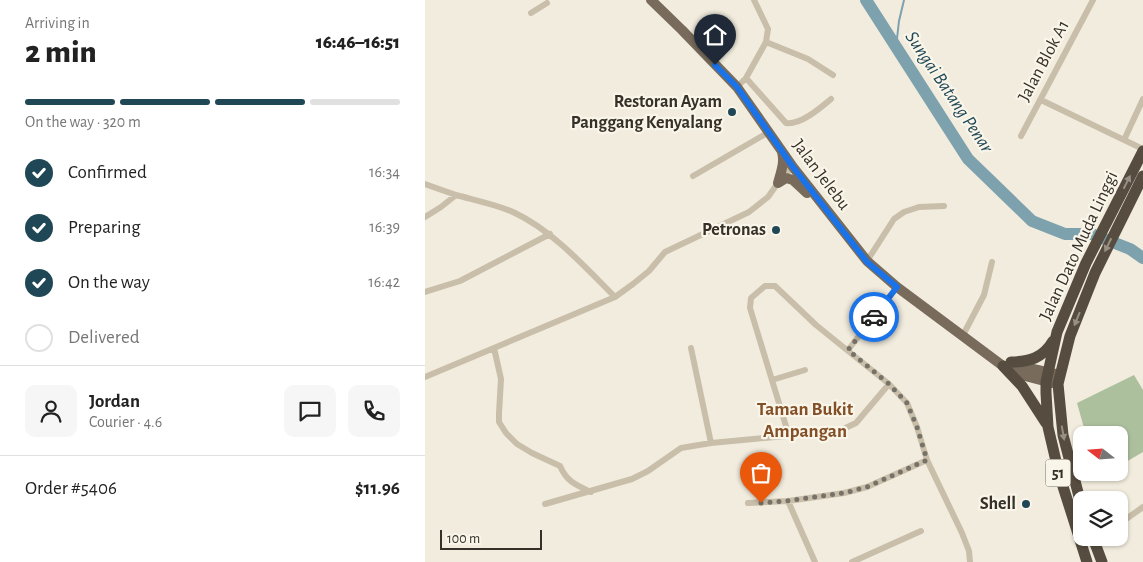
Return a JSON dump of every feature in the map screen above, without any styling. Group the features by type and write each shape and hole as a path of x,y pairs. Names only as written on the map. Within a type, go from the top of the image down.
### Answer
{"highway":[{"name":"Jalan Dato Muda Linggi","path":"1087,562 1059,474 1048,427 1045,393 1053,379 1143,150"},
{"name":"Jalan Dato Muda Linggi","path":"1078,491 1063,436 1053,379 1057,332 1086,263 1143,176"},
{"path":"1048,427 1007,364 1034,359 1052,343 1057,332"},
{"path":"1096,546 1102,562"}],"main road":[{"name":"Jalan Jelebu","path":"651,0 737,87 793,167 867,262 982,351 1025,376 1053,379"},
{"path":"779,182 783,167 782,151"},
{"path":"779,182 786,178 793,180 827,210"}],"street":[{"path":"737,87 746,78 765,42 768,29 754,0"},
{"name":"Jalan Blok A1","path":"1021,136 1093,0"},
{"path":"531,12 547,3"},
{"path":"765,42 808,59 833,75"},
{"path":"746,78 786,123 791,124 811,116 831,99"},
{"path":"1124,140 1143,99"},
{"path":"1041,100 1143,150"},
{"path":"693,176 769,132"},
{"path":"425,377 615,297 649,272 665,252 749,212 768,197 783,176 793,167"},
{"path":"425,184 515,212 550,234 615,297"},
{"path":"425,217 456,195"},
{"path":"867,262 895,218 911,209 919,207 944,206"},
{"path":"425,292 460,281 550,234"},
{"path":"963,337 984,295 992,262"},
{"path":"789,436 750,308 751,298 765,286 775,286 816,325 889,384 907,403 927,460 962,533 971,562"},
{"path":"848,350 897,287"},
{"path":"494,348 501,379 499,422 506,433 517,444 560,466 564,476 577,486 591,492"},
{"path":"691,348 711,443"},
{"path":"772,380 805,370"},
{"path":"545,504 632,479 648,471 681,448 711,443 839,431 856,423 889,384"},
{"path":"749,503 787,501 844,493 867,487 927,460"},
{"path":"787,501 815,562"},
{"path":"1128,519 1142,510"},
{"path":"852,562 921,531"}],"green space":[{"path":"1134,375 1143,390 1143,452 1128,461 1128,426 1083,426 1077,403"}],"waterway":[{"name":"Sungai Batang Penar","path":"866,0 968,159 1032,221 1065,234 1092,234 1130,249 1143,258"},
{"path":"896,47 904,0"}],"way so far":[{"path":"761,503 844,493 867,487 927,460 907,403 889,384 848,350 874,317"}],"place":[{"name":"Restoran Ayam Panggang Kenyalang","path":"732,112"},
{"name":"Petronas","path":"776,230"},
{"name":"Shell","path":"1026,504"}],"district":[{"name":"Taman Bukit Ampangan","path":"805,420"}],"route":[{"path":"715,65 737,87 793,167 867,262 897,287 874,317"}]}
